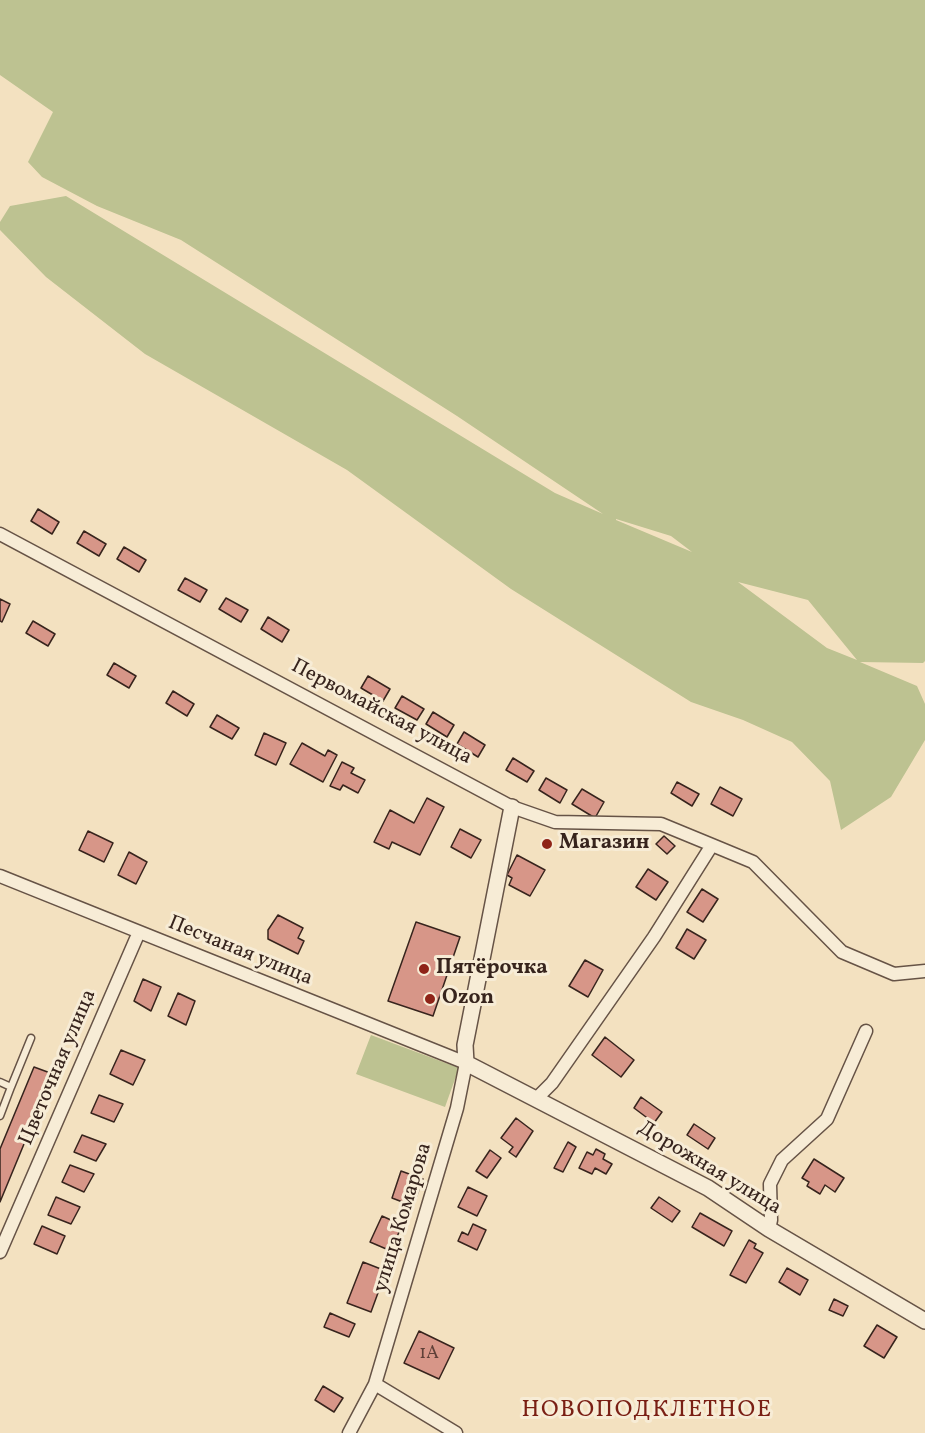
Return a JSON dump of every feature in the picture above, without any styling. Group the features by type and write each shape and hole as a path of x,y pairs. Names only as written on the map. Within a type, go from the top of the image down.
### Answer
{"street":[{"name":"Первомайская улица","path":"0,534 512,807 555,822 661,824 753,862 842,952 894,974 925,971"},
{"path":"466,1063 465,1045 512,807"},
{"path":"537,1098 552,1083 654,937 712,845"},
{"name":"Песчаная улица","path":"0,876 466,1063"},
{"name":"Цветочная улица","path":"1,1248 139,932"},
{"path":"769,1229 770,1184 782,1160 826,1119 866,1030"},
{"name":"Дорожная улица","path":"466,1063 708,1188 769,1229 925,1321"},
{"name":"улица Комарова","path":"349,1433 375,1384 457,1108 466,1063"},
{"path":"375,1384 456,1433"}],"lane":[{"path":"0,1116 31,1038"},
{"path":"0,1082 12,1087"}],"green space":[{"path":"0,0 925,0 925,661 923,663 860,662 917,686 925,704 925,740 891,797 841,830 830,781 792,742 743,720 691,702 511,589 347,470 145,354 46,277 0,230 0,222 10,206 66,196 555,493 603,514 457,416 181,240 97,206 42,177 28,162 53,112 0,75","holes":["616,520 671,536 692,552","738,582 808,600 857,660 827,648"]},
{"path":"371,1035 459,1068 445,1107 356,1074"}],"building":[{"path":"38,509 59,522 52,534 31,521"},
{"path":"84,531 106,544 99,556 77,543"},
{"path":"124,547 146,560 139,572 117,559"},
{"path":"185,578 207,590 200,602 178,590"},
{"path":"226,598 248,610 241,622 219,609"},
{"path":"0,599 10,604 2,622 0,621"},
{"path":"268,617 289,630 282,642 261,629"},
{"path":"33,621 55,634 48,646 26,633"},
{"path":"114,663 136,676 129,688 107,675"},
{"path":"368,676 390,689 383,701 361,688"},
{"path":"173,691 194,704 187,716 166,703"},
{"path":"402,696 424,709 417,720 395,708"},
{"path":"433,712 454,725 447,737 426,724"},
{"path":"217,715 239,728 232,739 210,727"},
{"path":"464,732 485,745 478,757 457,744"},
{"path":"264,733 286,743 276,765 255,755"},
{"path":"302,743 325,756 328,750 337,755 323,782 290,764"},
{"path":"513,758 534,771 527,782 506,770"},
{"path":"342,762 354,768 351,773 365,780 358,793 343,785 340,790 330,786"},
{"path":"546,778 567,790 560,803 539,790"},
{"path":"677,782 699,794 692,806 671,793"},
{"path":"720,787 742,799 733,816 711,804"},
{"path":"582,789 604,802 595,818 572,804"},
{"path":"427,798 444,807 420,855 392,842 389,849 374,842 390,810 414,823"},
{"path":"460,829 481,840 471,858 451,847"},
{"path":"88,831 113,843 104,862 79,850"},
{"path":"664,836 675,846 667,854 656,844"},
{"path":"129,852 147,862 136,884 118,875"},
{"path":"517,855 545,870 530,896 509,885 512,878 507,875"},
{"path":"648,869 668,882 656,900 636,887"},
{"path":"702,889 718,899 703,922 687,912"},
{"path":"278,915 303,928 298,938 304,941 298,954 268,939 268,930"},
{"name":"Пятёрочка","path":"416,922 460,937 433,1016 388,1001"},
{"path":"687,929 706,940 694,959 676,948"},
{"path":"585,960 603,970 588,997 569,986"},
{"path":"143,979 161,987 151,1011 134,1001"},
{"path":"178,993 195,1001 186,1025 168,1016"},
{"path":"605,1037 634,1060 621,1077 592,1055"},
{"path":"121,1050 145,1060 133,1085 110,1074"},
{"path":"34,1067 53,1074 0,1202 0,1149"},
{"path":"99,1095 123,1104 114,1122 91,1113"},
{"path":"641,1097 662,1112 654,1123 634,1108"},
{"path":"516,1118 533,1131 516,1157 509,1152 513,1147 501,1138"},
{"path":"694,1124 715,1138 708,1149 687,1135"},
{"path":"82,1135 106,1144 96,1161 74,1152"},
{"path":"568,1142 576,1147 563,1172 554,1168"},
{"path":"596,1149 605,1154 603,1159 612,1164 606,1174 595,1168 592,1174 579,1168 587,1152 593,1155"},
{"path":"490,1150 501,1158 487,1178 476,1171"},
{"path":"814,1159 844,1178 835,1192 825,1185 820,1194 807,1186 809,1182 802,1178"},
{"path":"70,1165 94,1174 84,1192 62,1182"},
{"path":"401,1171 423,1179 413,1206 392,1198"},
{"path":"468,1187 487,1196 477,1216 458,1207"},
{"path":"56,1197 80,1207 71,1224 48,1215"},
{"path":"659,1197 680,1211 672,1222 651,1208"},
{"path":"700,1213 732,1231 724,1246 692,1227"},
{"path":"382,1216 402,1225 391,1251 370,1242"},
{"path":"473,1224 486,1230 477,1250 458,1241 462,1232 468,1235"},
{"path":"42,1226 65,1236 57,1254 34,1244"},
{"path":"749,1240 756,1244 754,1248 763,1253 746,1283 730,1275"},
{"path":"363,1262 386,1271 371,1312 347,1303"},
{"path":"787,1268 808,1280 800,1295 779,1282"},
{"path":"834,1299 848,1306 843,1316 829,1310"},
{"path":"330,1313 355,1324 349,1337 324,1327"},
{"path":"877,1325 897,1337 884,1358 864,1346"},
{"path":"419,1331 454,1348 439,1379 404,1363"},
{"path":"323,1386 343,1398 334,1412 315,1400"}],"place":[{"name":"Магазин","path":"547,844"},
{"name":"Пятёрочка","path":"424,969"},
{"name":"Ozon","path":"430,999"}],"district":[{"name":"НОВОПОДКЛЕТНОЕ","path":"647,1412"}]}
